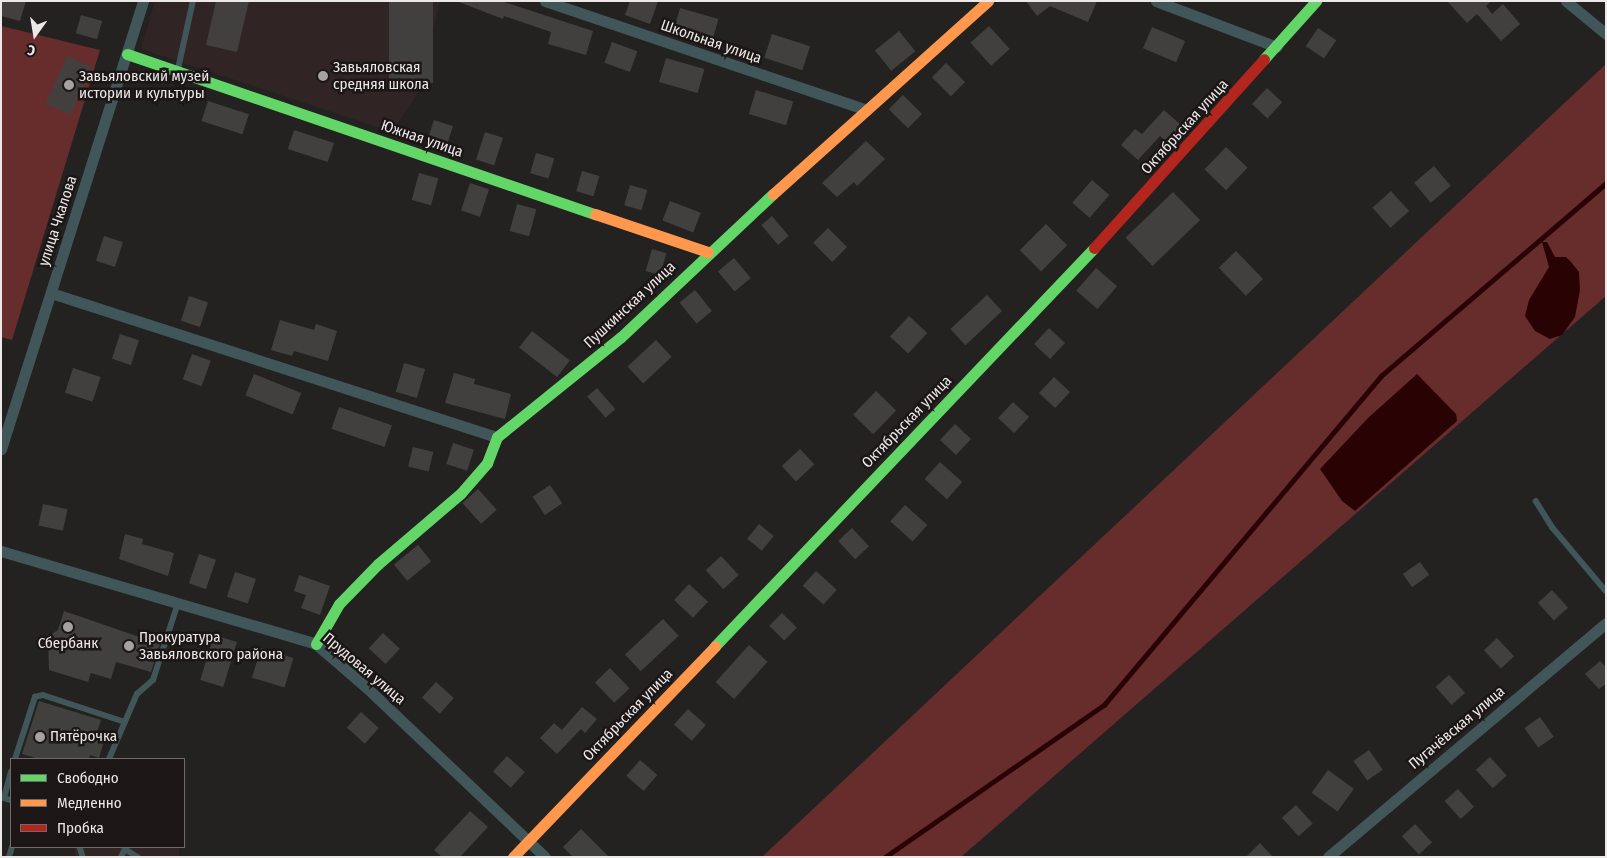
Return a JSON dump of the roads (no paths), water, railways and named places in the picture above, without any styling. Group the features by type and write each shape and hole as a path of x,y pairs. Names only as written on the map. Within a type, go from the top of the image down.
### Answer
{"street":[{"name":"улица Чкалова","path":"1,449 143,1"},
{"name":"Школьная улица","path":"545,1 867,110"},
{"name":"Пушкинская улица","path":"497,436 540,405 621,337 708,252 988,1"},
{"path":"1156,1 1277,47"},
{"name":"Октябрьская улица","path":"513,857 1113,228 1277,47 1316,1"},
{"path":"1566,1 1606,34"},
{"name":"Южная улица","path":"127,54 708,252"},
{"path":"51,293 497,436 487,462 461,493 378,564 339,604 316,644"},
{"name":"Прудовая улица","path":"1,551 316,644 367,688 545,857"},
{"name":"Пугачёвская улица","path":"1328,857 1606,623"}],"lane":[{"path":"177,71 193,1"},
{"path":"1536,501 1553,528 1606,591"},
{"path":"109,758 137,694 153,680 178,603"},
{"path":"15,758 35,697 44,695 125,722"},
{"path":"3,797 10,775"},
{"path":"121,857 125,849 138,857"}],"waterway":[{"path":"885,857 1104,705 1381,376 1606,183"}],"place":[{"name":"Завьяловская средняя школа","path":"323,76"},
{"name":"Завьяловский музей истории и культуры","path":"69,85"},
{"name":"Сбербанк","path":"68,627"},
{"name":"Прокуратура Завьяловского района","path":"129,646"},
{"name":"Пятёрочка","path":"40,737"}]}
